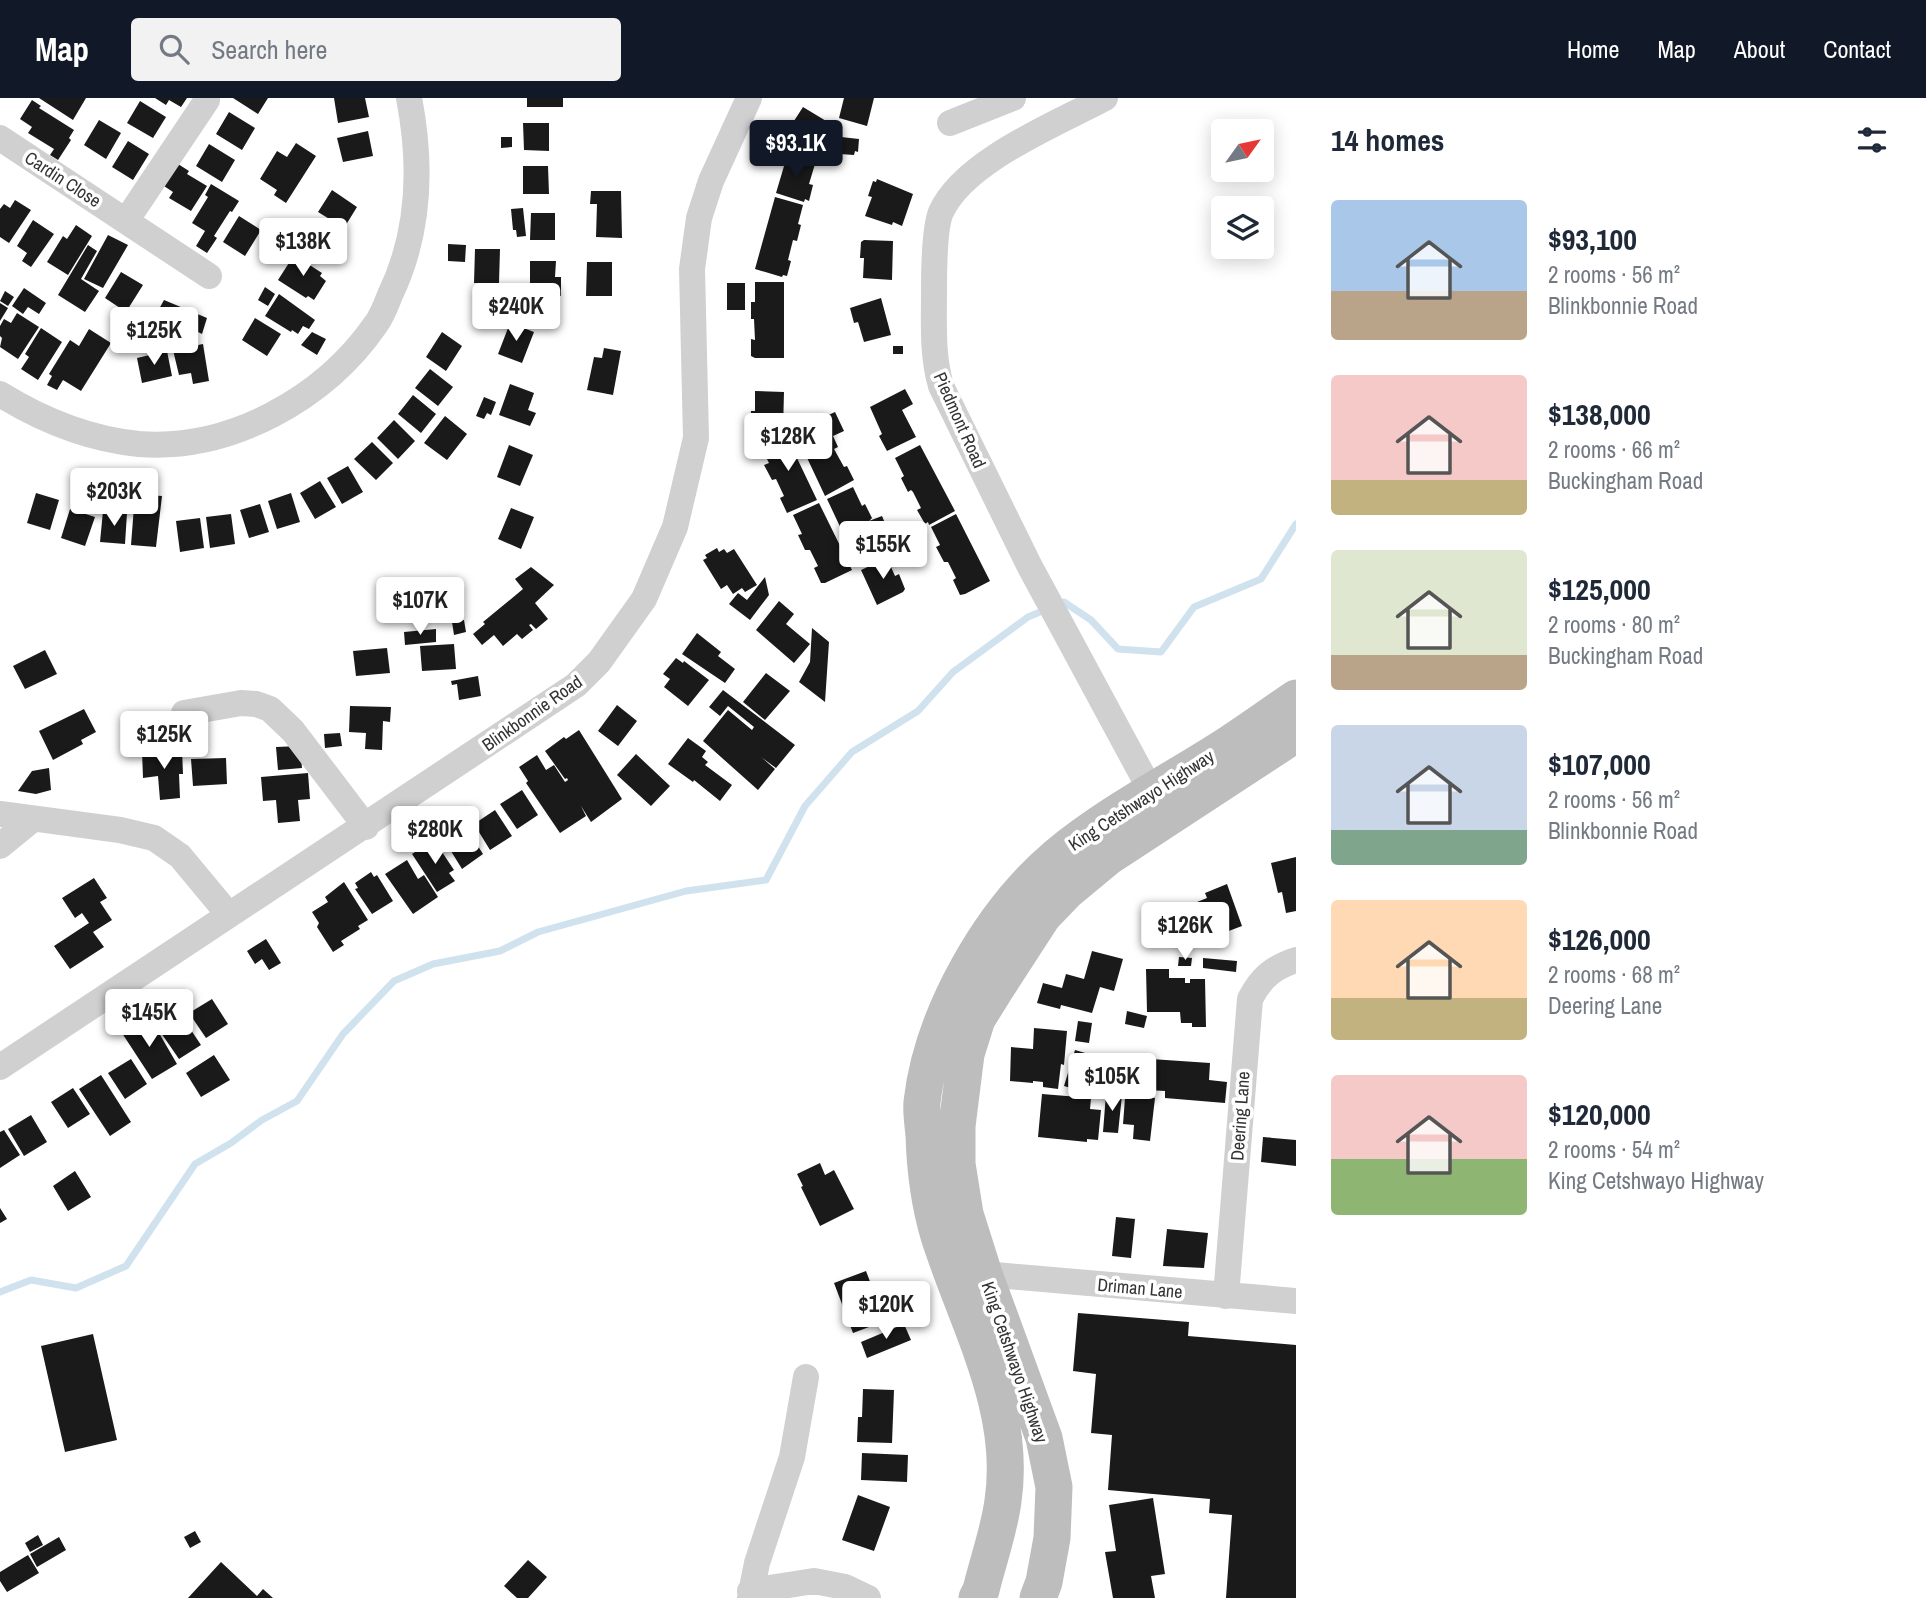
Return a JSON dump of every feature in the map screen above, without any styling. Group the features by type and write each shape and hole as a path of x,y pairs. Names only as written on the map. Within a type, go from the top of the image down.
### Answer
{"main road":[{"name":"King Cetshwayo Highway","path":"977,1598 1004,1501 1004,1453 992,1382 930,1203 925,1170 922,1104 930,1060 966,970 1015,897 1084,835 1296,698"},
{"name":"King Cetshwayo Highway","path":"1038,1598 1044,1582 1052,1538 1054,1487 1044,1438 965,1214 957,1164 960,1092 966,1054 977,1019 1042,916 1088,872 1296,734"}],"street":[{"path":"0,394 59,425 84,433 140,444 170,443 205,438 270,416 337,371 377,323 399,277 412,230 418,182 416,133 410,98"},
{"name":"Blinkbonnie Road","path":"0,1068 576,685 599,662 644,599 675,527 696,438 692,269 699,218 711,181 749,98"},
{"path":"950,123 1013,98"},
{"name":"Piedmont Road","path":"1105,98 981,165 955,189 940,214 934,269 934,363 941,386 1030,565 1151,791"},
{"path":"126,220 207,100"},
{"name":"Cardin Close","path":"0,138 209,276"},
{"path":"184,713 241,703 270,709 293,731 366,827"},
{"path":"0,814 120,830 154,838 180,856 229,915"},
{"path":"0,846 33,819"},
{"name":"Deering Lane","path":"1226,1296 1250,999 1259,981 1270,971 1296,960"},
{"name":"Driman Lane","path":"984,1274 1296,1301"},
{"path":"806,1377 792,1457 750,1594 814,1581 845,1587 868,1598"}],"building":[{"path":"39,98 86,98 73,120"},
{"path":"155,98 187,98 181,107 169,100 166,105"},
{"path":"233,98 268,98 258,114"},
{"path":"334,98 365,98 369,117 338,123"},
{"path":"527,98 563,98 563,107 527,107"},
{"path":"844,98 874,98 867,126 839,118"},
{"path":"32,100 41,106 39,108 74,130 58,160 50,155 54,149 28,133 32,127 20,119"},
{"path":"140,101 166,117 153,138 127,123"},
{"path":"803,107 836,127 824,144 828,147 819,160 783,138"},
{"path":"229,112 255,128 242,150 216,134"},
{"path":"99,120 121,133 106,159 84,145"},
{"path":"523,123 549,123 549,151 524,150"},
{"path":"368,131 373,156 343,162 337,138"},
{"path":"501,137 512,137 512,147 501,148"},
{"path":"841,137 859,139 858,152 855,151 854,155 840,154"},
{"path":"128,141 149,154 133,180 112,167"},
{"path":"296,143 316,156 286,203 274,195 277,190 260,179 277,151 287,157"},
{"path":"209,144 235,160 222,182 196,166"},
{"path":"787,156 815,164 809,184 813,185 809,201 805,199 804,202 776,193"},
{"path":"178,164 189,171 187,174 207,186 191,211 169,198 173,192 164,186"},
{"path":"523,166 548,166 549,194 523,194"},
{"path":"877,179 913,194 902,226 865,216 872,197 868,196 873,181 876,182"},
{"path":"211,184 239,201 214,236 217,238 207,253 196,246 205,231 192,223 208,197 205,195"},
{"path":"332,190 357,207 344,228 318,212"},
{"path":"591,191 621,191 622,238 596,237 597,204 590,204"},
{"path":"775,197 803,205 797,241 793,240 788,260 791,261 787,276 782,277 755,269"},
{"path":"15,200 31,210 9,243 0,237 0,209 4,204 10,208"},
{"path":"523,208 526,236 517,237 516,230 513,230 511,209"},
{"path":"531,213 555,213 555,240 530,240"},
{"path":"239,216 261,230 245,256 223,242"},
{"path":"33,220 54,234 31,267 22,261 27,253 17,246"},
{"path":"311,221 338,238 324,260 298,243"},
{"path":"76,225 92,236 68,275 47,262 63,236 67,239"},
{"path":"108,235 128,245 103,288 84,279"},
{"path":"893,241 892,280 863,278 864,258 860,258 861,242"},
{"path":"448,244 466,245 465,262 448,261"},
{"path":"88,245 97,251 81,279 99,291 85,312 58,295"},
{"path":"475,249 500,249 499,283 474,283"},
{"path":"294,255 322,273 320,276 326,281 314,300 308,296 306,298 278,280"},
{"path":"530,261 556,261 555,277 561,277 561,296 530,294"},
{"path":"587,262 612,262 612,296 586,296"},
{"path":"121,272 143,285 126,312 105,298"},
{"path":"755,282 784,282 784,358 751,356 751,339 755,340 751,302 755,302"},
{"path":"727,283 745,283 745,310 727,310"},
{"path":"265,287 275,294 268,306 258,300"},
{"path":"24,288 46,303 39,314 28,307 23,314 12,306"},
{"path":"5,291 14,297 8,306 0,301"},
{"path":"279,294 315,320 309,329 303,326 298,334 292,330 291,332 265,316"},
{"path":"881,298 891,335 864,342 850,308"},
{"path":"164,300 207,318 202,334 174,320 167,331 147,331"},
{"path":"0,303 8,308 0,321"},
{"path":"17,313 39,327 18,359 0,347 0,326 4,319 11,323"},
{"path":"255,318 281,334 267,356 242,340"},
{"path":"176,322 184,327 179,335 171,330"},
{"path":"510,323 534,332 522,363 498,354"},
{"path":"41,328 62,342 38,380 21,369 29,357 25,354"},
{"path":"89,329 111,343 81,391 63,380 57,390 47,385 52,376 49,374 70,340 79,346"},
{"path":"312,332 326,339 317,355 301,345"},
{"path":"442,332 462,346 446,371 426,357"},
{"path":"203,344 209,381 193,384 191,373 179,375 173,350"},
{"path":"893,346 903,346 903,354 893,354"},
{"path":"604,348 621,351 613,395 587,390 594,357 602,358"},
{"path":"167,351 172,376 142,383 137,358"},
{"path":"430,369 453,387 438,406 415,388"},
{"path":"510,384 534,393 528,410 536,413 530,426 499,415"},
{"path":"905,389 913,404 902,410 916,437 887,451 870,407"},
{"path":"755,391 784,392 783,430 750,428 751,411 755,411"},
{"path":"413,395 436,414 421,433 398,414"},
{"path":"484,397 496,402 491,415 487,413 484,419 476,416"},
{"path":"835,412 844,431 833,436 838,447 834,449 854,480 825,496 793,428"},
{"path":"445,416 467,434 447,460 424,443"},
{"path":"394,420 415,441 398,459 377,438"},
{"path":"785,433 817,500 787,513 780,498 784,496 776,479 772,480 764,465 769,463 760,445"},
{"path":"372,442 393,463 376,480 354,459"},
{"path":"509,445 533,455 520,486 497,477"},
{"path":"920,445 955,511 929,525 928,522 925,524 917,510 921,508 913,492 908,492 895,458"},
{"path":"348,466 363,492 342,504 327,478"},
{"path":"320,481 336,507 315,519 300,493"},
{"path":"853,487 862,506 865,504 872,518 869,521 882,516 890,535 882,539 887,550 885,554 859,567 827,499"},
{"path":"36,493 59,500 50,530 27,523"},
{"path":"291,493 300,522 277,529 268,501"},
{"path":"135,494 162,496 156,547 131,545"},
{"path":"819,503 852,570 825,583 821,583 814,568 818,566 810,550 805,550 798,535 802,534 793,515"},
{"path":"260,504 269,532 249,538 240,510"},
{"path":"511,508 534,517 521,549 498,539"},
{"path":"70,509 95,517 85,546 61,538"},
{"path":"103,511 127,513 125,544 100,542"},
{"path":"231,514 235,544 210,548 206,517"},
{"path":"956,514 990,581 960,595 948,562 944,562 936,547 940,545 931,527"},
{"path":"200,518 204,548 180,552 176,521"},
{"path":"717,548 719,552 724,549 727,553 734,549 757,585 745,592 742,588 733,594 727,585 721,589 703,560 707,558 705,555"},
{"path":"887,558 895,576 899,574 905,589 877,605 861,570"},
{"path":"531,567 554,585 535,603 548,619 536,629 529,625 533,630 522,639 517,634 503,646 494,635 482,645 473,634 485,624 483,622 523,589 515,579"},
{"path":"765,577 769,595 750,620 729,604 738,593 747,600"},
{"path":"779,601 794,614 786,624 810,644 794,663 756,630"},
{"path":"464,620 466,632 454,635 452,622"},
{"path":"812,628 829,642 825,702 799,682 810,662"},
{"path":"436,629 436,642 405,645 404,632"},
{"path":"697,633 721,652 718,656 735,669 725,683 682,654"},
{"path":"454,644 456,669 422,671 420,646"},
{"path":"387,648 390,673 356,676 353,651"},
{"path":"45,650 57,674 25,689 13,666"},
{"path":"676,658 709,680 688,706 664,687 670,679 663,674"},
{"path":"766,673 790,691 765,720 743,702"},
{"path":"478,676 481,696 459,700 457,684 452,685 451,681"},
{"path":"723,690 795,745 776,768 761,757 775,769 758,790 703,741 728,710 752,730 754,727 728,706 720,716 709,707"},
{"path":"617,705 637,721 618,746 598,731"},
{"path":"350,706 391,707 390,722 383,721 382,750 365,749 366,733 349,732"},
{"path":"84,709 96,732 81,740 83,744 53,760 39,731"},
{"path":"579,730 622,799 591,822 581,806 586,816 560,833 526,783 528,781 519,767 537,755 546,770 554,765 565,782 567,778 565,779 545,751"},
{"path":"340,733 342,746 325,748 324,734"},
{"path":"688,738 706,751 702,757 708,762 705,765 732,785 720,801 668,764"},
{"path":"300,746 302,768 278,770 276,747"},
{"path":"182,749 180,798 160,800 158,776 143,778 142,751"},
{"path":"636,754 670,786 651,806 617,775"},
{"path":"226,758 227,784 193,786 191,759"},
{"path":"49,768 51,790 36,794 18,791 32,771"},
{"path":"308,773 310,799 298,800 300,821 278,823 276,800 263,801 261,777"},
{"path":"522,790 538,815 517,829 500,804"},
{"path":"495,810 512,836 490,850 474,824"},
{"path":"467,829 483,854 462,869 446,843"},
{"path":"417,833 425,845 414,852 406,840"},
{"path":"434,840 454,870 449,873 455,881 437,892 412,854"},
{"path":"1296,857 1296,911 1286,913 1282,892 1278,893 1271,863"},
{"path":"407,860 418,879 424,875 438,897 413,914 385,874"},
{"path":"371,872 374,877 377,875 393,901 372,914 355,889 358,888 355,883"},
{"path":"94,878 107,898 100,902 112,920 93,932 104,947 70,969 54,946 89,923 82,913 75,918 62,898"},
{"path":"344,882 368,920 358,926 360,929 341,941 344,945 333,952 317,927 319,923 312,912 328,902 325,897"},
{"path":"1227,884 1242,926 1218,935 1216,928 1189,939 1177,910 1207,898 1205,893"},
{"path":"266,939 281,963 269,970 262,959 255,964 247,951"},
{"path":"1092,951 1123,959 1114,991 1100,987 1092,1013 1061,1005 1060,1009 1037,1003 1043,983 1062,988 1066,974 1084,979"},
{"path":"1179,957 1192,958 1191,966 1178,966"},
{"path":"1203,958 1237,961 1236,972 1203,968"},
{"path":"1146,969 1169,969 1169,978 1185,978 1185,983 1190,983 1190,979 1205,979 1206,1027 1192,1027 1192,1023 1181,1023 1180,1012 1147,1012"},
{"path":"212,999 228,1024 206,1038 189,1013"},
{"path":"1127,1011 1147,1016 1144,1028 1125,1024"},
{"path":"181,1015 201,1045 179,1059 159,1030"},
{"path":"139,1018 151,1038 159,1033 177,1064 152,1079 120,1030"},
{"path":"1078,1021 1092,1023 1089,1043 1075,1041"},
{"path":"1034,1028 1067,1031 1064,1065 1061,1064 1058,1089 1043,1087 1043,1082 1010,1081 1011,1047 1033,1049"},
{"path":"1075,1050 1092,1055 1081,1091 1064,1086"},
{"path":"214,1055 230,1080 201,1097 186,1073"},
{"path":"131,1059 147,1084 125,1099 108,1073"},
{"path":"1151,1059 1210,1063 1209,1080 1227,1082 1225,1103 1165,1098 1165,1091 1147,1090"},
{"path":"101,1075 131,1122 110,1136 79,1089"},
{"path":"73,1088 90,1114 68,1128 51,1102"},
{"path":"1042,1094 1091,1098 1090,1109 1101,1110 1098,1140 1087,1139 1087,1142 1038,1137"},
{"path":"1106,1094 1122,1095 1118,1133 1103,1132"},
{"path":"1134,1096 1155,1098 1150,1141 1133,1139 1134,1125 1123,1124 1125,1098 1134,1099"},
{"path":"31,1115 47,1142 24,1156 8,1129"},
{"path":"4,1130 20,1155 0,1168 0,1132"},
{"path":"1263,1137 1296,1140 1296,1166 1261,1162"},
{"path":"820,1163 825,1175 834,1170 854,1209 820,1226 797,1174"},
{"path":"75,1171 91,1197 68,1211 53,1186"},
{"path":"0,1208 7,1219 0,1223"},
{"path":"1116,1217 1135,1219 1131,1258 1112,1256"},
{"path":"1167,1229 1208,1233 1204,1268 1163,1266"},
{"path":"866,1271 885,1321 853,1333 834,1283"},
{"path":"1078,1313 1189,1322 1188,1336 1296,1345 1296,1598 1226,1598 1232,1515 1209,1513 1210,1499 1108,1490 1112,1435 1091,1433 1096,1374 1073,1371"},
{"path":"904,1324 911,1340 867,1358 861,1342"},
{"path":"93,1334 117,1440 65,1452 41,1346"},
{"path":"863,1389 894,1390 892,1443 857,1442 858,1417 862,1417"},
{"path":"862,1453 908,1455 907,1482 861,1480"},
{"path":"858,1495 890,1507 874,1551 842,1540"},
{"path":"1153,1498 1165,1574 1151,1576 1155,1598 1113,1598 1105,1552 1116,1551 1109,1505"},
{"path":"195,1531 201,1542 190,1548 184,1537"},
{"path":"38,1535 43,1545 30,1552 25,1543"},
{"path":"59,1537 66,1550 37,1567 30,1554"},
{"path":"28,1555 39,1573 7,1592 0,1581 0,1572"},
{"path":"528,1560 547,1577 528,1598 517,1598 504,1586"},
{"path":"221,1562 257,1596 263,1589 273,1598 188,1598"}],"waterway":[{"path":"0,1292 31,1280 76,1288 126,1266 195,1164 231,1143 262,1120 297,1101 343,1034 394,981 433,964 500,951 538,932 686,891 766,880 805,806 852,752 918,711 953,672 1028,617 1064,602 1091,620 1118,649 1161,652 1194,607 1261,579 1296,524"}]}
